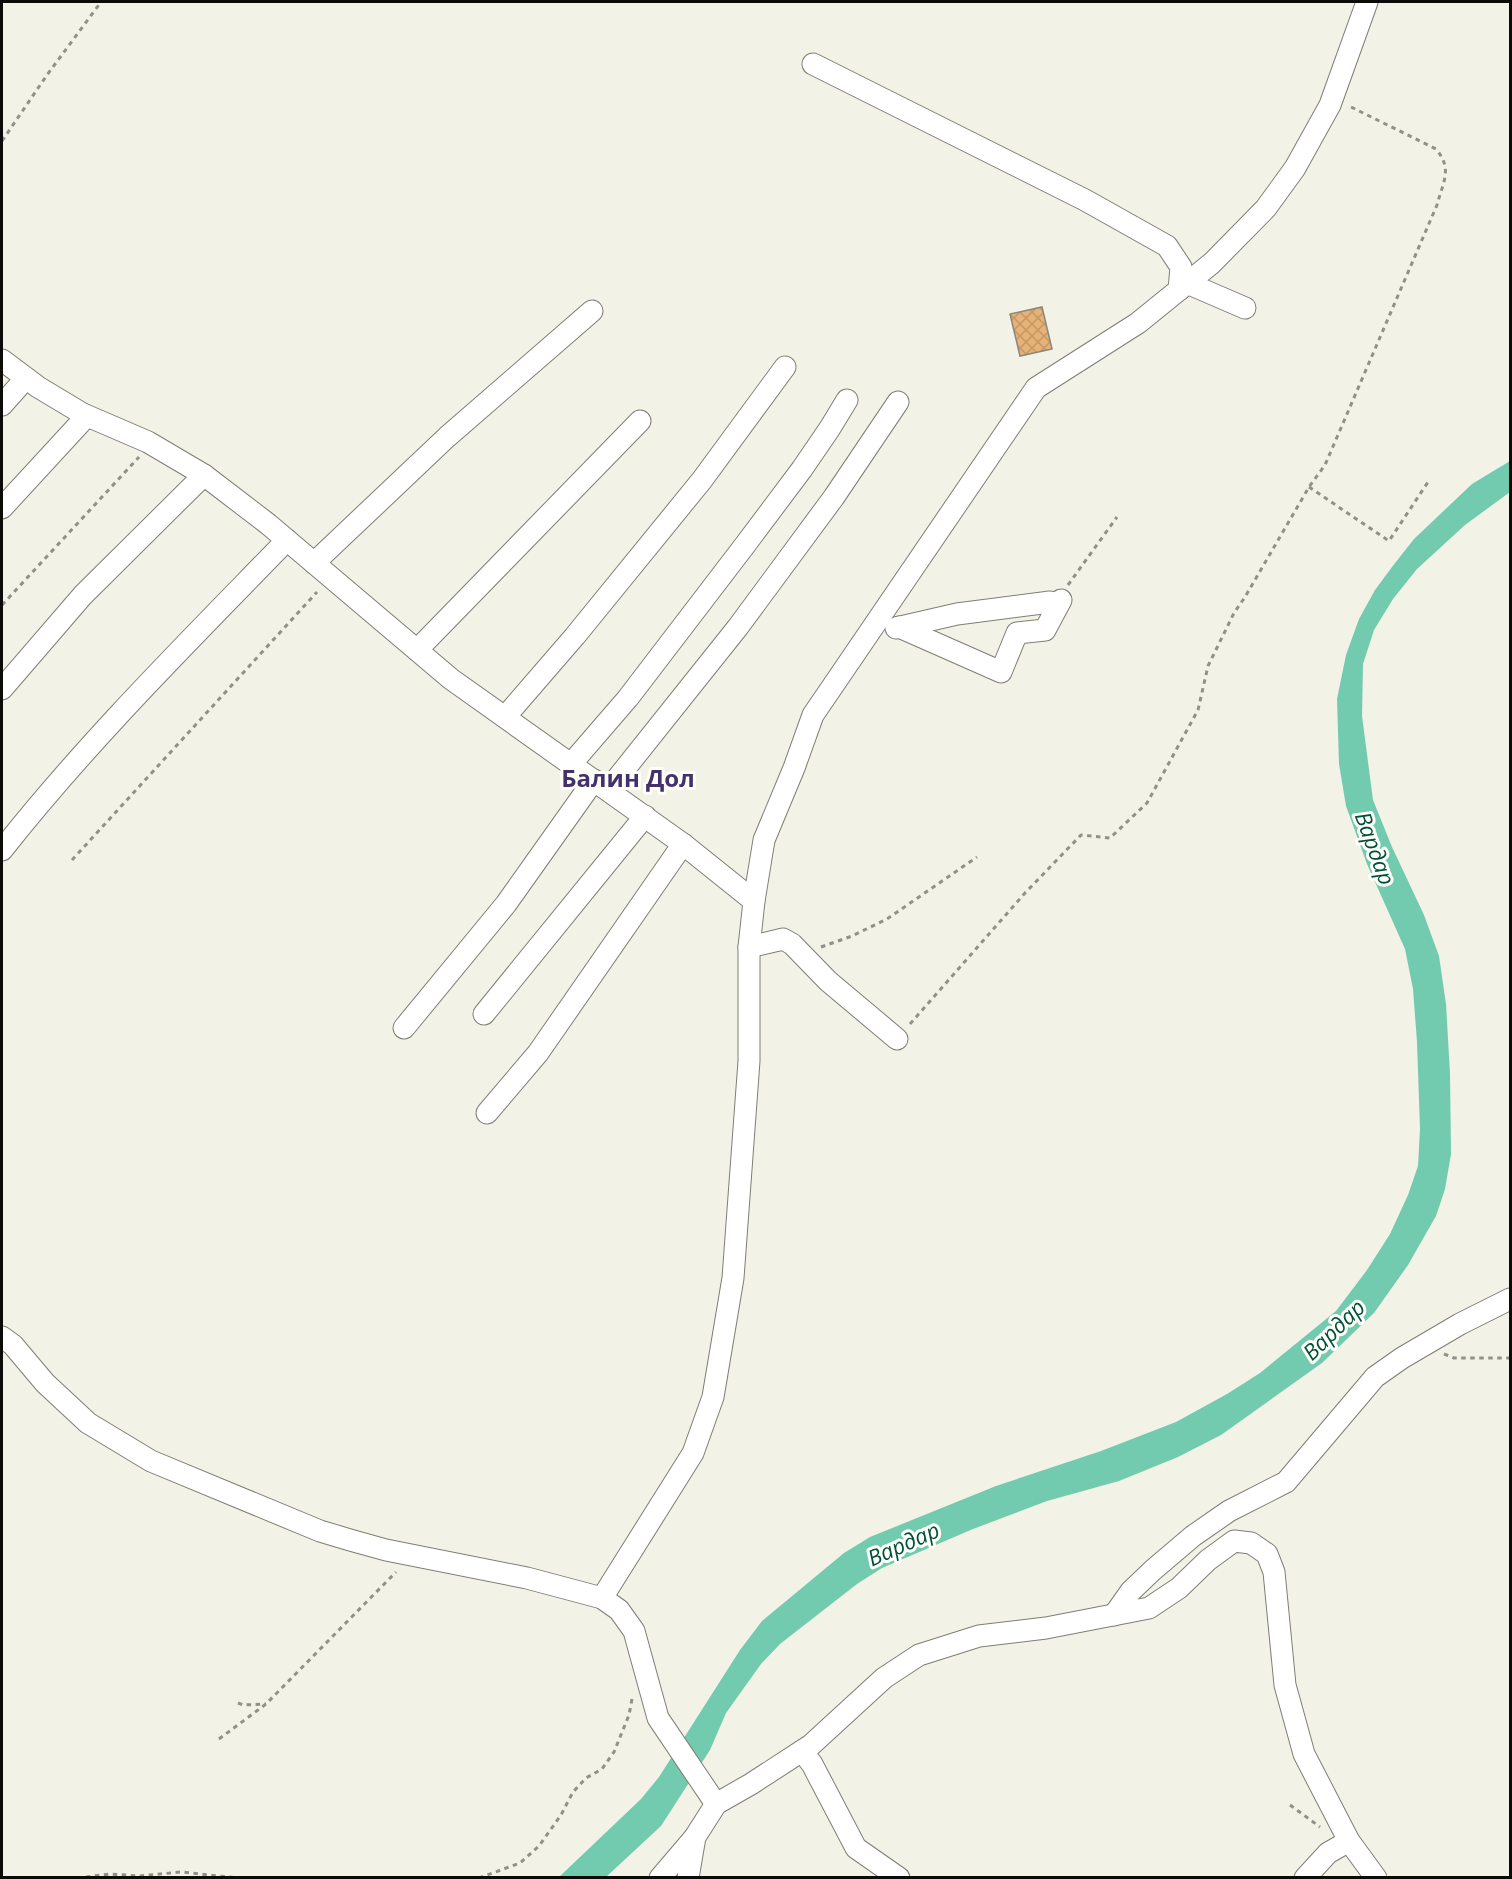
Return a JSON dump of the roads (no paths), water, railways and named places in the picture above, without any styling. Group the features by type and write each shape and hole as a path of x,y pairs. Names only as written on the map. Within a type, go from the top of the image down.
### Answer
{"street":[{"path":"602,1598 693,1453 713,1397 733,1278 750,1061 749,947 754,901 764,840 813,715 1036,388 1138,322 1212,263 1266,208 1295,168 1333,98 1366,2"},
{"path":"813,64 1085,200 1167,246 1181,267 1183,286"},
{"path":"1183,286 1245,308"},
{"path":"314,563 447,437 592,311"},
{"path":"2,360 38,387 83,414 148,442 204,475 287,540 451,679 645,816 754,901"},
{"path":"505,717 575,636 702,480 785,367"},
{"path":"2,405 26,378"},
{"path":"572,764 628,698 745,546 831,428 847,400"},
{"path":"404,1028 601,785 738,627 834,497 898,402"},
{"path":"2,508 73,433 84,419 83,414"},
{"path":"417,650 640,421"},
{"path":"2,689 83,595 204,475"},
{"path":"2,849 39,802 71,767 287,540"},
{"path":"859,646 881,630 957,614 1055,601 1045,630 1017,633 1001,672 899,627"},
{"path":"484,1014 645,816"},
{"path":"487,1113 538,1053 683,844"},
{"path":"749,947 783,939 792,944 828,981 897,1039"},
{"path":"1114,1615 1131,1591 1193,1536 1229,1511 1286,1482 1375,1377 1434,1339 1510,1299"},
{"path":"2,1337 13,1346 45,1383 88,1423 151,1461 321,1530 386,1550 527,1578 602,1598 619,1610 634,1631 658,1718 716,1804"},
{"path":"660,1878 695,1837 716,1804 802,1751 884,1678 919,1655 979,1636 1046,1628 1149,1608 1179,1588 1208,1560 1234,1541 1251,1543 1267,1554 1274,1572 1285,1685 1304,1754 1345,1842 1377,1878"},
{"path":"802,1751 812,1764 856,1848 899,1878"},
{"path":"688,1878 695,1837"},
{"path":"1305,1878 1328,1853 1345,1842"}],"water":[{"name":"Вардар","path":"1510,461 1510,492 1465,525 1417,569 1393,599 1374,630 1363,664 1362,716 1373,800 1424,915 1439,956 1446,1004 1451,1154 1445,1189 1436,1216 1408,1265 1374,1313 1322,1363 1221,1435 1178,1457 1119,1481 1047,1501 973,1529 882,1568 857,1584 780,1644 761,1664 726,1713 710,1750 661,1826 606,1877 558,1878 641,1799 659,1777 740,1650 762,1621 844,1553 870,1537 996,1486 1101,1451 1176,1422 1260,1373 1336,1311 1367,1270 1390,1234 1418,1166 1420,1129 1417,1042 1413,989 1405,949 1367,864 1346,806 1339,764 1337,699 1346,655 1359,619 1375,590 1414,539 1472,484"}],"district":[{"name":"Балин Дол","path":"628,777"}]}
